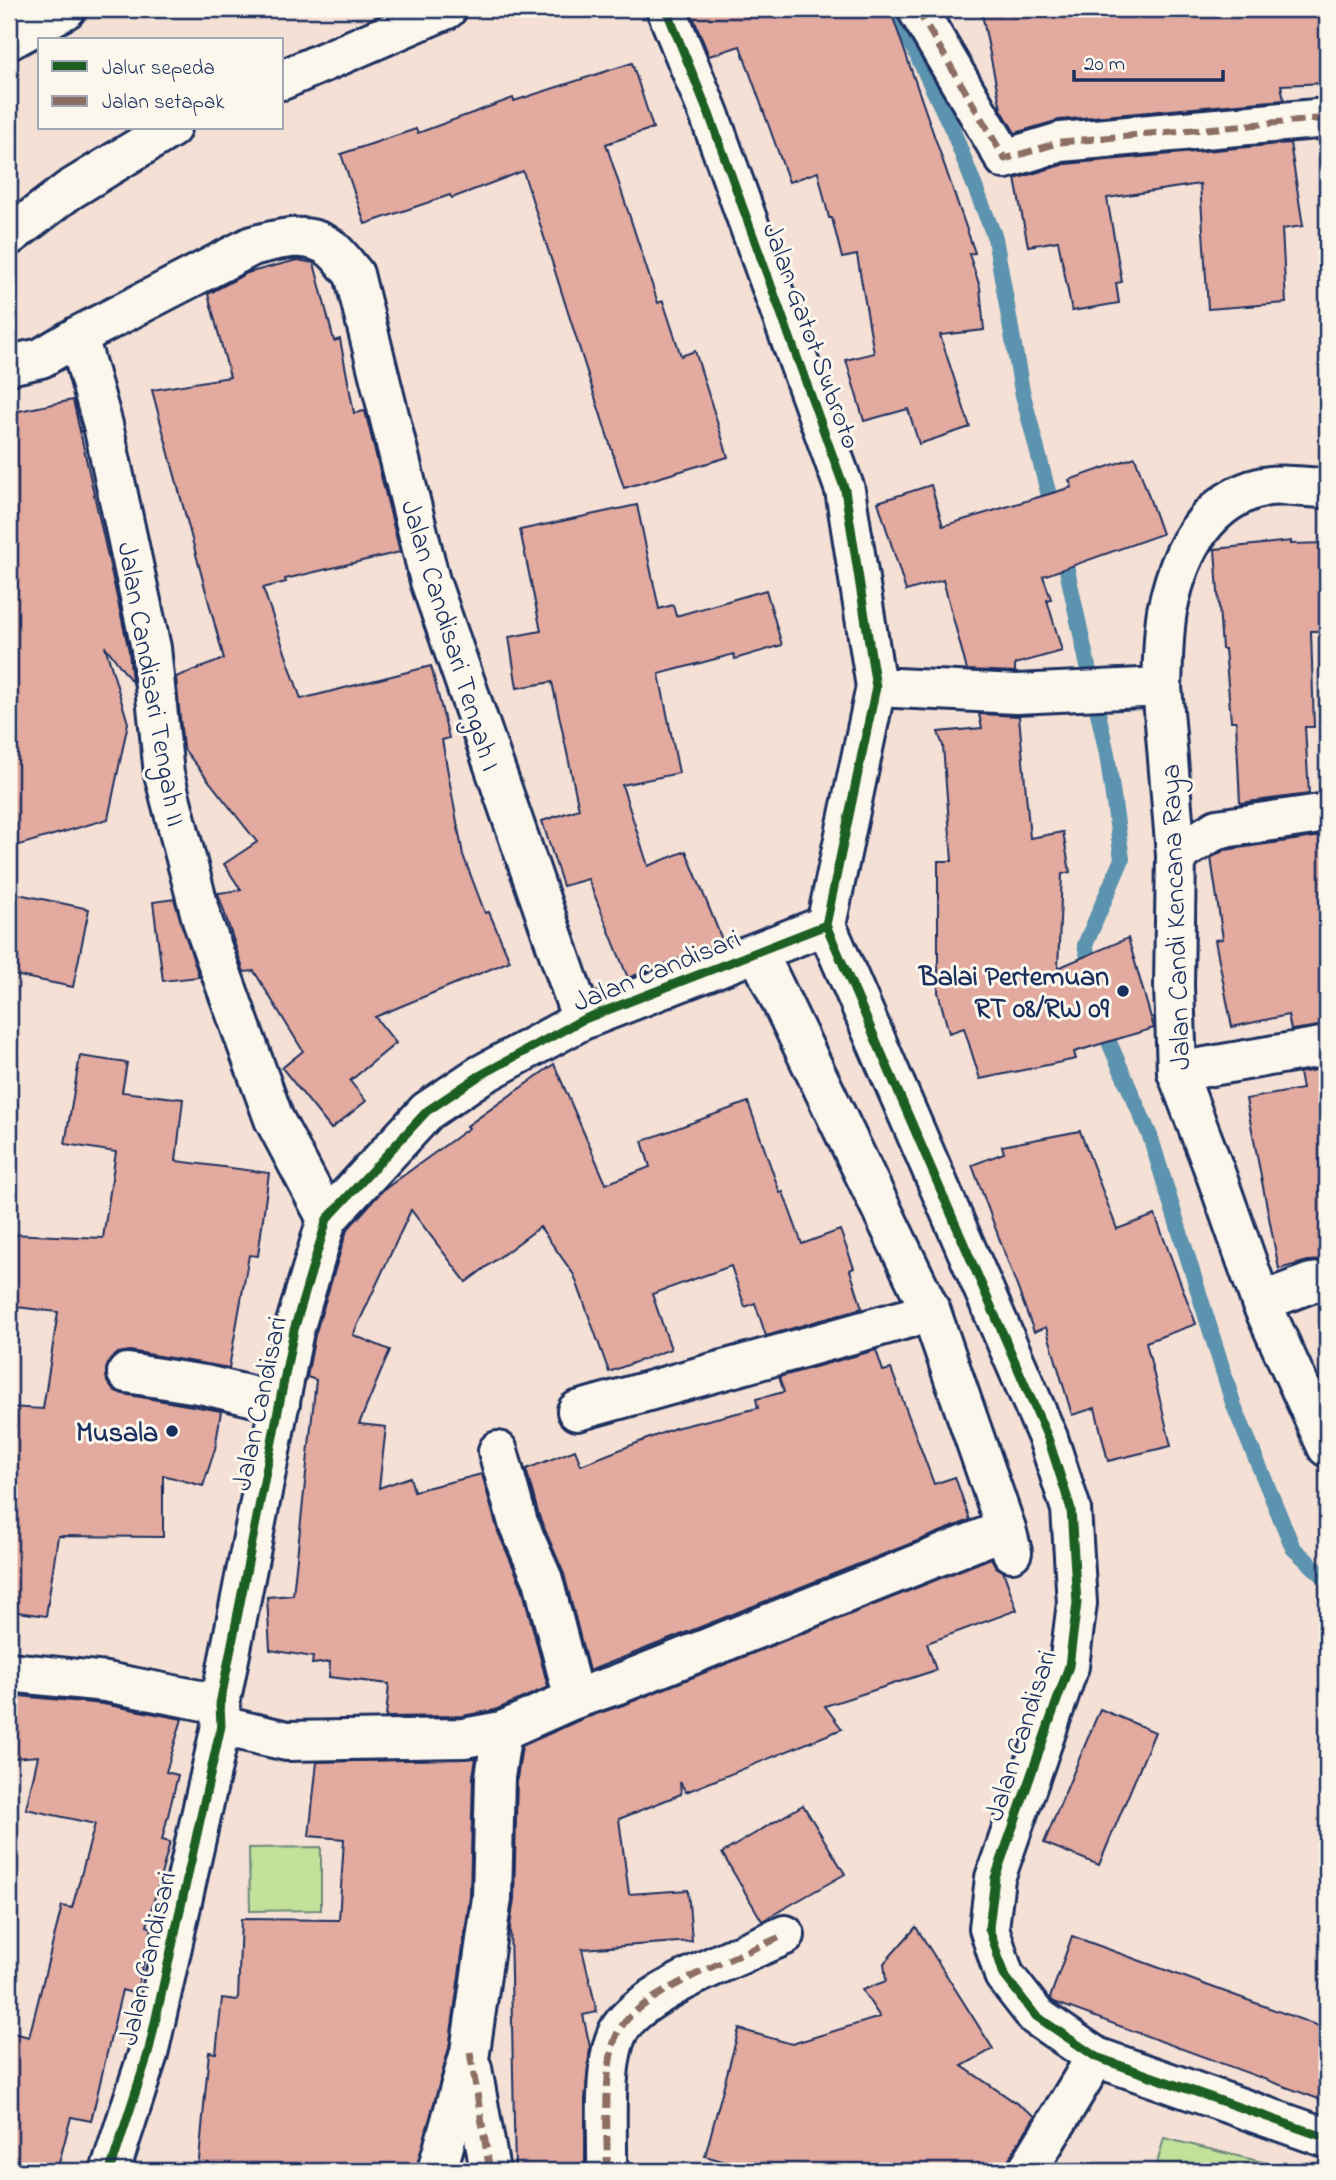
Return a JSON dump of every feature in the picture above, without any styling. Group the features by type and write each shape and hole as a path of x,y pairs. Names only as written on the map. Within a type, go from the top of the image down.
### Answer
{"main road":[{"path":"31,26 66,9"},
{"path":"284,79 447,9"},
{"name":"Jalan Gatot Subroto","path":"666,9 709,114 845,491 876,687"},
{"path":"918,9 1005,159 1061,142 1327,118"},
{"path":"9,236 68,191 168,130"},
{"name":"Jalan Candisari Tengah I","path":"9,365 41,358 252,246 283,237 306,238 331,248 354,274 430,581 582,1020"},
{"name":"Jalan Candisari Tengah II","path":"78,336 103,425 151,648 163,774 201,920 274,1119 327,1219"},
{"name":"Jalan Candi Kencana Raya","path":"1327,488 1266,486 1242,493 1220,506 1200,529 1181,561 1167,613 1161,687 1176,855 1174,986 1177,1072 1216,1172 1261,1302 1327,1447"},
{"path":"826,925 876,687 1017,694 1161,687"},
{"path":"1176,855 1217,830 1327,813"},
{"name":"Jalan Candisari","path":"110,2171 148,2054 220,1715 294,1330 327,1219 427,1111 479,1076 582,1020 826,925 1048,1438 1071,1508 1077,1603 1069,1666 995,1878 989,1928 1004,1975 1036,2016 1096,2057 1327,2138"},
{"name":"Jalan Candisari","path":"574,1699 1009,1541 931,1312 758,953"},
{"path":"1177,1072 1327,1046"},
{"path":"1261,1302 1311,1283 1327,1281"},
{"path":"577,1411 931,1312"},
{"path":"127,1373 205,1385 280,1402"},
{"path":"9,1672 106,1682 220,1715 287,1741 464,1738 502,1731 574,1699 543,1580 518,1523 498,1451"},
{"path":"438,2171 470,2052 492,1898 495,1777 502,1731"},
{"path":"607,2171 609,2066 618,2031 640,2007 667,1988 785,1935"},
{"path":"470,2052 490,2171"},
{"path":"1027,2171 1096,2057"}],"green space":[{"path":"321,1847 321,1910 250,1911 249,1848"},
{"path":"1164,2138 1299,2171 1155,2171"}],"building":[{"path":"690,9 890,9 975,253 969,254 980,287 984,330 940,335 970,427 919,444 908,409 864,421 846,360 874,353 857,255 842,258 818,172 789,182 740,46 709,56"},
{"path":"981,9 1327,9 1327,83 1281,85 1284,100 1059,120 1015,133 1001,109"},
{"path":"632,63 653,128 606,144 658,303 663,301 681,356 695,351 728,457 624,488 523,171 452,198 450,195 365,224 341,154 416,129 418,133 513,98 514,101"},
{"path":"1290,143 1303,226 1282,229 1286,303 1208,309 1200,184 1107,198 1122,282 1116,283 1119,303 1072,311 1058,241 1028,246 1015,179 1065,164"},
{"path":"297,260 314,263 334,341 340,339 354,413 365,411 400,552 285,579 286,582 263,588 301,699 431,666 449,738 442,740 463,855 485,913 489,912 510,961 375,1017 396,1043 350,1081 366,1101 331,1129 282,1068 303,1051 254,971 244,972 218,893 241,890 224,864 257,842 183,748 176,677 224,659 152,390 230,377 208,294 247,273"},
{"path":"73,400 129,651 132,682 105,646 128,723 108,819 9,848 9,413"},
{"path":"1135,457 1162,534 1043,576 1051,599 1047,600 1062,651 1015,664 1015,672 967,670 943,580 906,591 878,502 931,485 943,526 1072,487 1069,480"},
{"path":"637,505 659,609 673,605 676,616 766,590 782,645 735,659 734,654 659,674 679,773 622,785 648,866 686,851 723,942 628,978 588,879 563,886 542,821 579,809 552,682 517,688 509,637 541,631 520,530"},
{"path":"1291,541 1291,544 1327,543 1327,631 1311,631 1314,727 1305,727 1309,794 1240,803 1236,721 1231,721 1225,649 1222,649 1215,549"},
{"path":"979,714 1019,716 1030,838 1063,832 1070,872 1062,874 1058,968 1128,938 1154,1028 1074,1052 1076,1059 980,1079 964,1028 949,1033 938,992 938,861 952,861 943,746 938,732 982,728"},
{"path":"1322,836 1327,875 1327,1025 1291,1030 1288,1015 1232,1027 1215,940 1223,939 1211,858 1225,850"},
{"path":"9,892 89,909 73,987 9,974"},
{"path":"174,899 199,977 163,981 153,902"},
{"path":"80,1056 127,1063 122,1092 183,1099 176,1161 269,1173 258,1256 249,1255 229,1368 130,1351 118,1353 110,1360 106,1369 107,1382 113,1390 123,1394 221,1411 215,1449 203,1486 163,1475 163,1537 58,1536 46,1616 9,1611 9,1407 43,1409 58,1312 9,1306 9,1234 103,1238 116,1152 65,1144"},
{"path":"554,1064 606,1184 650,1167 642,1141 748,1102 780,1193 783,1192 802,1244 840,1230 854,1268 850,1270 862,1308 766,1336 755,1303 745,1307 731,1266 652,1294 671,1349 609,1372 574,1275 540,1227 466,1282 411,1210 353,1335 390,1350 359,1424 386,1427 379,1488 410,1477 414,1491 482,1474 498,1532 522,1587 548,1687 495,1710 462,1716 386,1717 389,1684 329,1677 330,1662 312,1664 313,1657 270,1650 267,1597 293,1595 316,1380 307,1377 315,1335 347,1230 382,1191"},
{"path":"1327,1068 1327,1260 1308,1261 1279,1269 1246,1099 1302,1089 1299,1073"},
{"path":"1080,1131 1117,1229 1155,1215 1196,1324 1146,1342 1171,1446 1108,1461 1095,1408 1072,1415 1046,1327 1034,1332 972,1165 1004,1153 1002,1146"},
{"path":"876,1350 883,1371 891,1369 934,1484 955,1477 970,1520 589,1671 564,1574 539,1516 526,1469 575,1450 581,1465 675,1428 758,1408 756,1399 784,1392 779,1377"},
{"path":"991,1558 996,1567 1003,1571 1017,1610 927,1643 936,1670 825,1706 842,1729 686,1792 680,1782 681,1794 619,1819 629,1894 688,1890 692,1941 582,1949 597,2012 583,2015 590,2047 585,2099 585,2171 515,2171 510,1926 514,1899 517,1779 522,1746 582,1719 626,1704"},
{"path":"9,1695 103,1704 182,1719 166,1772 178,1775 162,1840 170,1842 147,1926 152,1928 136,1994 122,1990 91,2121 71,2117 57,2171 9,2171 9,2032 29,2037 62,1906 72,1908 95,1824 26,1809 38,1756 14,1758"},
{"path":"1100,1709 1155,1732 1099,1865 1044,1843"},
{"path":"476,1758 473,1776 470,1896 449,2048 416,2171 198,2171 209,2052 216,2053 222,1998 238,2000 241,1919 339,1920 344,1839 309,1836 317,1762"},
{"path":"803,1805 845,1874 762,1921 722,1853"},
{"path":"916,1927 993,2049 962,2066 1035,2116 1008,2160 1005,2171 757,2171 705,2156 739,2029 792,2044 880,2017 862,1990 886,1981 884,1963"},
{"path":"1072,1936 1327,2029 1327,2102 1054,2002 1050,1998"}],"waterway":[{"path":"900,10 909,38 953,131 995,238 1022,391 1054,515"},
{"path":"1062,547 1107,754 1122,859 1085,945 1093,976"},
{"path":"1103,1022 1106,1035 1150,1136 1234,1406 1293,1548 1327,1579"}],"marked path":[{"path":"917,9 1005,159 1061,142 1327,118"},
{"path":"607,2171 610,2062 618,2032 629,2017 669,1989 719,1963 785,1935"},
{"path":"470,2052 490,2171"}],"cycle path":[{"path":"666,9 709,114 845,490 876,687 826,925 1048,1438 1071,1509 1077,1603 1069,1666 995,1878 989,1928 1004,1975 1036,2016 1096,2057 1327,2138"},
{"path":"110,2171 148,2054 221,1726 220,1704 294,1330 327,1219 427,1111 479,1076 582,1020 826,925"}],"place":[{"name":"Balai Pertemuan RT 08/RW 09","path":"1123,991"},
{"name":"Musala","path":"172,1431"}]}
